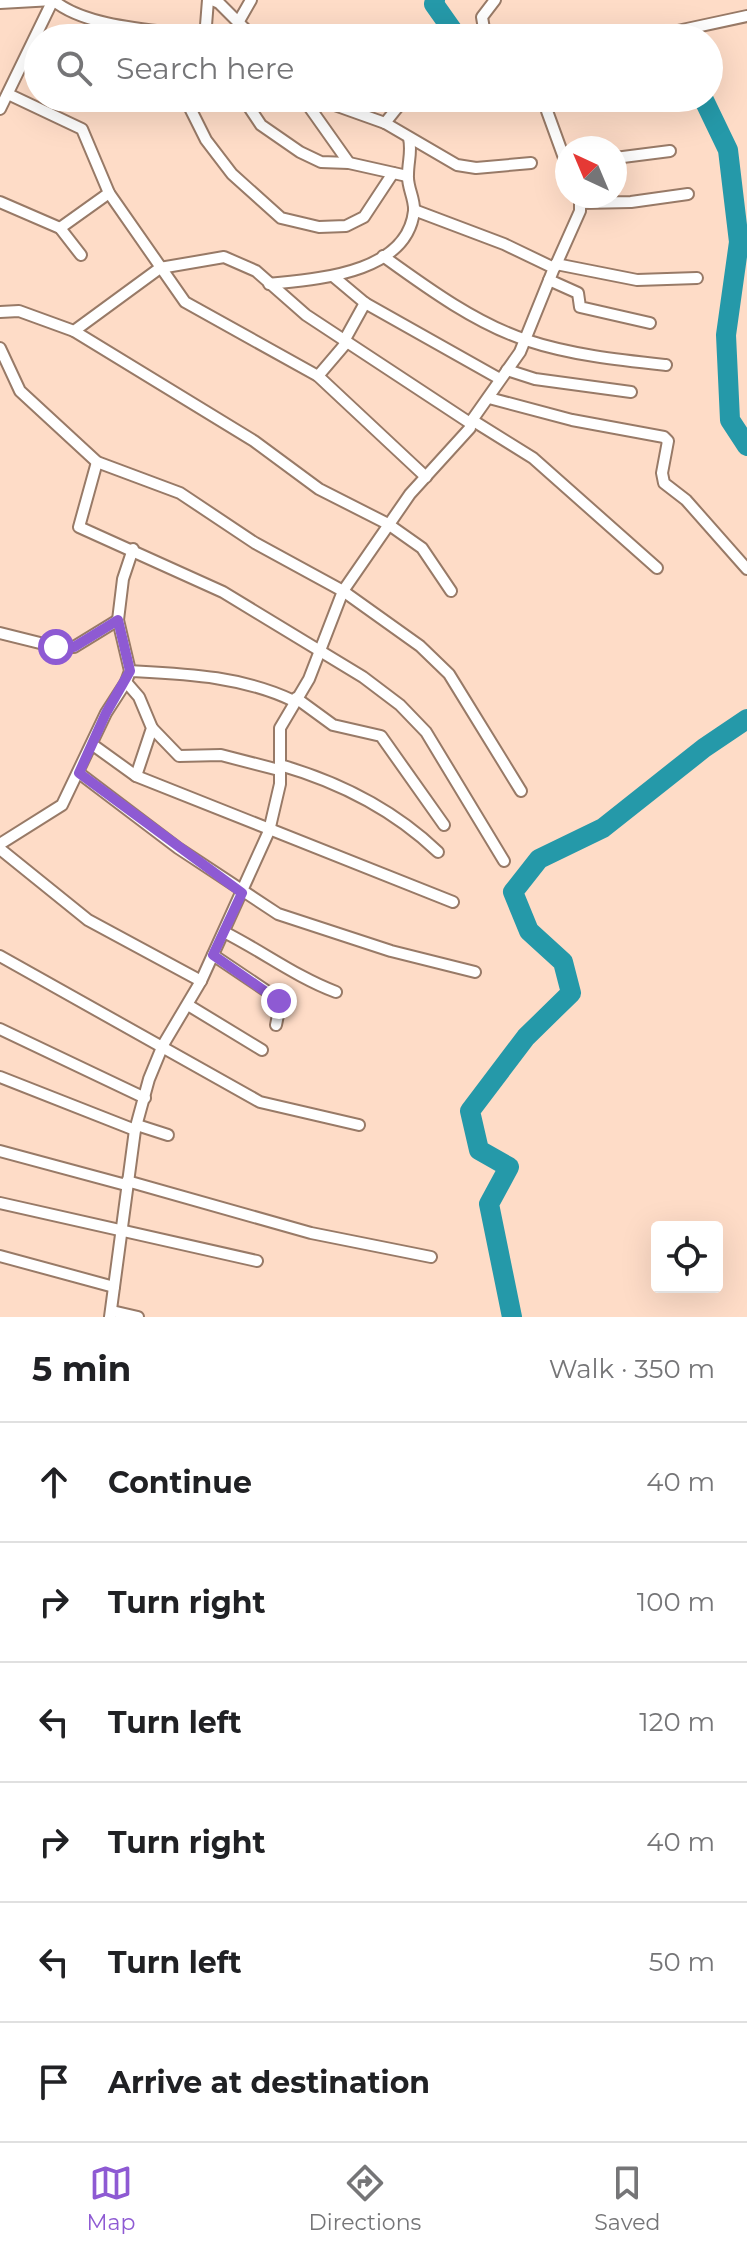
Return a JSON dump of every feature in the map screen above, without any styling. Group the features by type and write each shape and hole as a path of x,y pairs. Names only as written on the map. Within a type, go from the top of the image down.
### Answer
{"street":[{"path":"44,24 53,0"},
{"path":"0,3 53,0 66,11 119,24"},
{"path":"207,24 210,0 242,24"},
{"path":"239,21 251,0"},
{"path":"483,24 482,17 495,0"},
{"path":"710,24 747,16"},
{"path":"0,109 24,71"},
{"path":"8,94 24,102"},
{"path":"46,112 82,129 109,193 185,302 318,376 426,477"},
{"path":"192,112 206,140 232,174 281,218 319,227 346,226 364,217 393,173"},
{"path":"252,112 261,125 278,138 321,162 349,163 407,176"},
{"path":"313,112 349,163"},
{"path":"354,112 385,123 457,165 476,168 531,163"},
{"path":"385,123 394,112"},
{"path":"547,112 556,136"},
{"path":"269,284 334,277 359,270 383,256 402,238 414,210 407,176 412,154 409,138"},
{"path":"627,156 670,151"},
{"path":"60,228 109,193"},
{"path":"627,202 688,194"},
{"path":"0,202 60,228 81,255"},
{"path":"138,1317 111,1314 126,1183 136,1128 163,1045 201,981 269,831 280,768 280,728 309,679 343,591 388,524 470,428 471,421 525,340 578,208"},
{"path":"414,210 555,266 637,280 697,278"},
{"path":"383,256 489,324 525,340 607,359 666,365"},
{"path":"74,331 160,268 224,257 240,261 306,315 346,342 533,458 657,568"},
{"path":"334,277 365,303 504,374 631,392"},
{"path":"549,280 578,293 580,307 650,323"},
{"path":"318,376 346,342 365,303"},
{"path":"0,312 19,311 74,331 254,441 319,489 388,524 422,548 451,591"},
{"path":"0,348 25,398 97,462 180,493 255,543 343,591 383,618 449,674 521,791"},
{"path":"489,398 560,418 664,437 668,441 662,473 664,483 686,500 747,569"},
{"path":"97,462 79,527 223,592 363,677 400,705 426,732 504,861"},
{"path":"133,549 123,579 118,620 128,677 152,728 179,756 221,755 320,777 412,827 438,852"},
{"path":"0,633 56,647 74,647 118,620"},
{"path":"128,677 183,674 249,683 295,700 333,725 381,736 444,825"},
{"path":"128,677 106,713 62,805 0,847 88,920 201,981"},
{"path":"136,776 152,728"},
{"path":"93,745 136,776 453,902"},
{"path":"79,773 242,893 278,914 391,951 475,972"},
{"path":"224,932 280,962 305,980 336,992"},
{"path":"213,955 279,1001 276,1025"},
{"path":"0,956 260,1102 359,1125"},
{"path":"188,1005 262,1050"},
{"path":"0,1029 145,1098"},
{"path":"0,1077 136,1128 168,1135"},
{"path":"0,1151 311,1233 431,1257"},
{"path":"0,1203 257,1261"},
{"path":"0,1256 114,1287"}],"waterway":[{"path":"435,0 434,4 448,24"},
{"path":"710,112 728,150 739,242 726,335 730,420 747,446"},
{"path":"512,1317 489,1204 509,1167 479,1150 470,1111 526,1037 571,993 563,962 529,931 513,892 539,859 603,828 704,748 747,719"}],"route":[{"path":"56,647 74,647 118,620 130,671 106,713 79,773 242,893 213,955 279,1001"}]}
